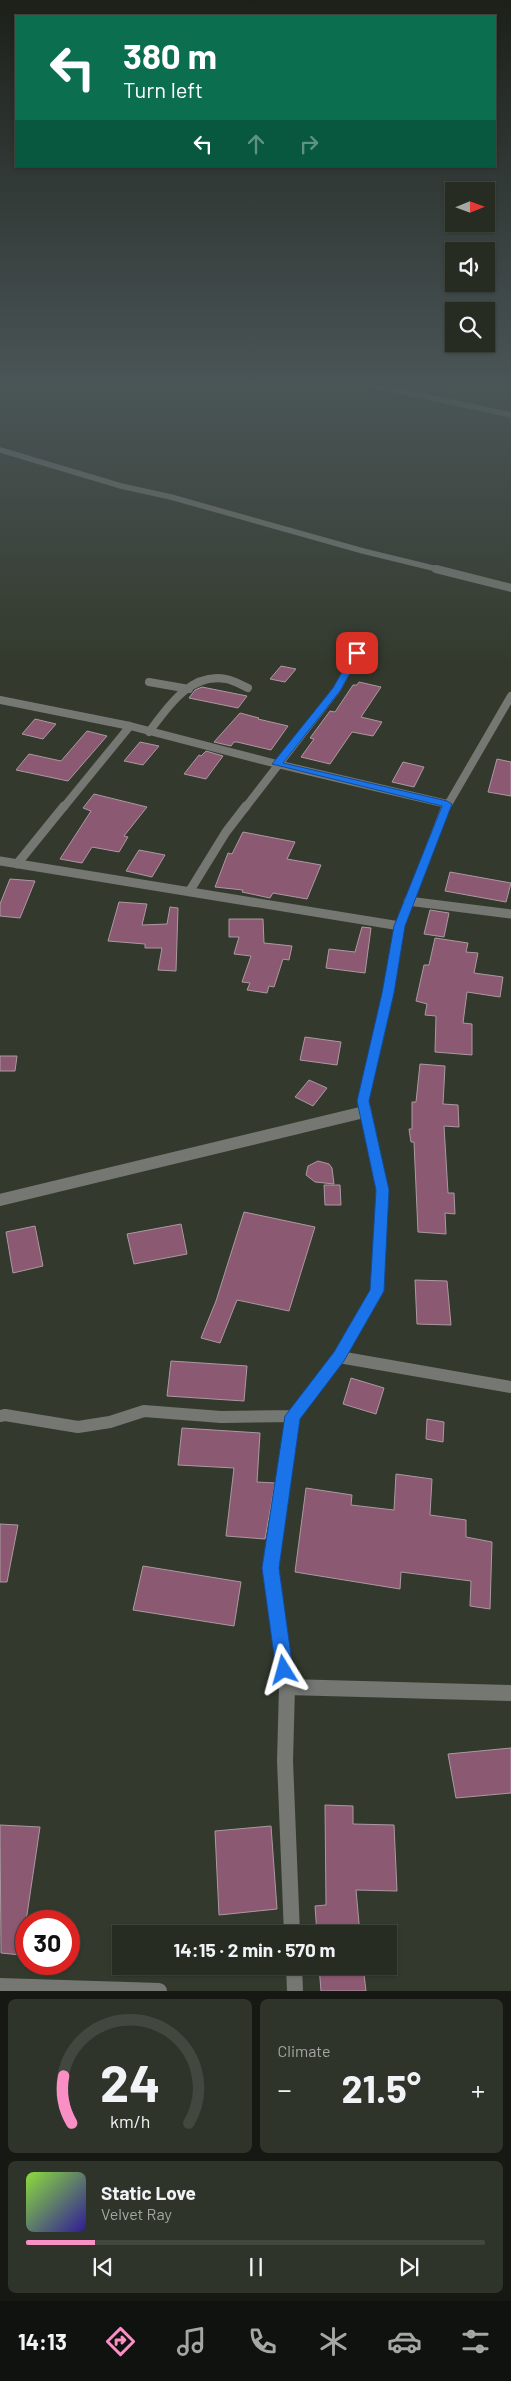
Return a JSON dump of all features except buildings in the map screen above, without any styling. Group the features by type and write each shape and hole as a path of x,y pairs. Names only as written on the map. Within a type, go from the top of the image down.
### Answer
{"street":[{"path":"90,477 121,486 171,496 363,550 511,588"},
{"path":"189,892 226,832 337,689 357,653"},
{"path":"149,732 176,696 207,679 226,680 248,688"},
{"path":"149,682 189,688"},
{"path":"292,1925 285,1761 287,1687 270,1568 292,1416 339,1356 377,1291 382,1190 363,1101 388,993 400,926 408,901 447,804 511,696"},
{"path":"0,700 130,726 277,764 447,804"},
{"path":"17,864 130,726"},
{"path":"0,861 400,926"},
{"path":"408,901 511,914"},
{"path":"0,1200 364,1112"},
{"path":"339,1356 511,1387"},
{"path":"0,1416 5,1415 78,1427 110,1422 144,1411 221,1417 292,1416"},
{"path":"287,1687 511,1692"},
{"path":"294,1975 295,1991"},
{"path":"0,1986 160,1991"}],"route":[{"path":"284,1670 270,1568 292,1416 339,1356 377,1291 382,1190 363,1101 388,993 400,926 408,901 447,804 277,764 337,689 357,653"}]}
